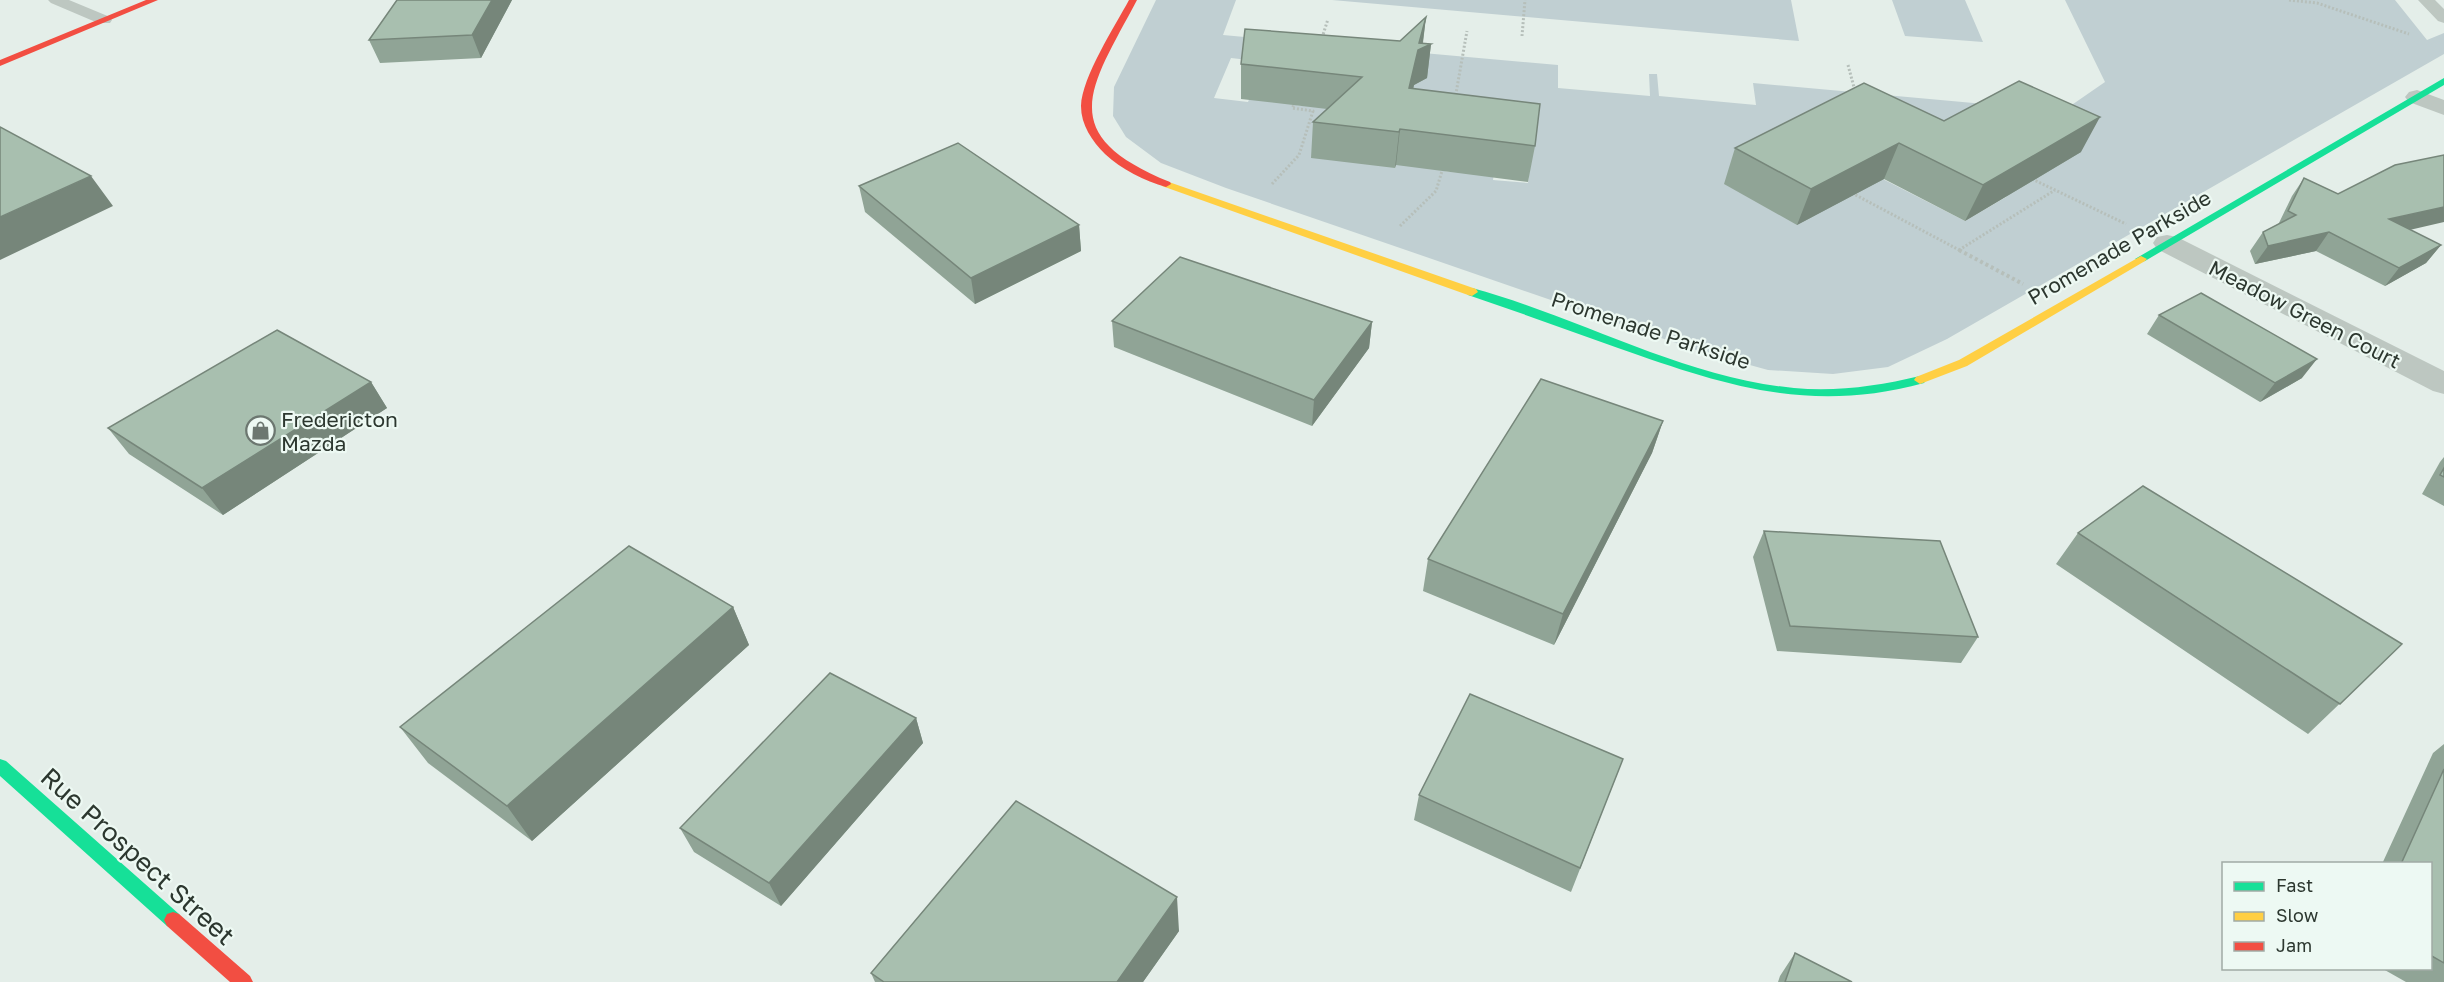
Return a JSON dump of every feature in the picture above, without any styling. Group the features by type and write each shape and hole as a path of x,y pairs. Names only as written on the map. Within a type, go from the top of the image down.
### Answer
{"street":[{"path":"0,63 154,0"},
{"name":"Promenade Parkside","path":"1133,0 1090,87 1086,106 1093,135 1105,151 1153,179 1685,367 1750,385 1794,392 1878,391 1924,379 1963,363 2444,81"},
{"path":"2417,97 2444,108"},
{"name":"Meadow Green Court","path":"2167,243 2444,384"},
{"name":"Rue Prospect Street","path":"0,766 244,982"}],"lane":[{"path":"56,0 104,21"},
{"path":"2426,0 2444,18"}],"path":[{"path":"1522,36 1525,0"},
{"path":"2289,0 2317,3 2416,36"},
{"path":"1320,44 1328,19"},
{"path":"1453,108 1467,31"},
{"path":"1848,65 1856,91 1852,93 1863,98"},
{"path":"1278,177 1299,155 1313,111 1292,108 1294,105"},
{"path":"1400,226 1436,191 1442,171"},
{"path":"2032,179 2167,243"},
{"path":"1959,250 2056,190"},
{"path":"1849,191 2062,305"}],"shaded area":[{"path":"1156,0 1236,0 1223,35 1558,65 1558,88 1650,96 1649,74 1657,74 1659,96 1756,105 1753,83 2063,111 2105,82 2065,0 2395,0 2427,40 2444,33 2444,54 1947,339 1888,367 1833,374 1768,370 1699,351 1226,188 1161,163 1126,137 1113,116 1114,87","holes":["1231,58 1415,79 1404,128 1533,138 1528,183 1493,180 1494,173 1450,172 1397,162 1395,168 1337,107 1304,103 1302,106 1250,97 1248,102 1214,98","1871,173 2019,178 2006,197 1965,221"]},
{"path":"1332,0 1791,0 1799,41"},
{"path":"1892,0 1965,0 1983,42 1905,36"}],"building":[{"path":"397,0 492,0 472,35 369,40"},
{"path":"1426,17 1419,43 1431,44 1418,50 1409,88 1540,104 1535,146 1400,129 1399,132 1313,122 1362,77 1241,64 1245,29 1400,41"},
{"path":"2019,81 2100,117 1983,185 1899,143 1811,189 1735,148 1864,83 1944,121"},
{"path":"0,127 91,176 0,217"},
{"path":"958,143 1079,225 971,278 859,186"},
{"path":"2444,155 2444,207 2389,219 2441,245 2399,268 2329,232 2268,246 2263,232 2296,215 2288,211 2304,178 2338,194 2395,165"},
{"path":"1180,257 1372,322 1314,400 1112,321"},
{"path":"2201,293 2317,359 2275,383 2159,315"},
{"name":"Fredericton Mazda","path":"277,330 371,382 202,488 108,428"},
{"path":"1541,379 1663,421 1563,614 1428,559"},
{"path":"2143,486 2402,644 2340,704 2078,533"},
{"path":"1764,531 1940,541 1978,637 1790,626"},
{"path":"629,546 733,607 507,806 400,727"},
{"path":"830,673 916,718 769,883 680,828"},
{"path":"1470,694 1623,759 1580,868 1419,795"},
{"path":"2444,769 2444,963 2432,956 2432,862 2402,862"},
{"path":"1016,801 1177,897 1117,982 884,982 871,973"},
{"path":"1795,953 1852,982 1785,982"}],"traffic: fast":[{"path":"2141,259 2444,81"},
{"path":"1472,292 1691,369 1752,386 1794,392 1842,393 1873,390 1920,380"},
{"path":"0,766 173,920"}],"traffic: slow":[{"path":"1166,184 1472,292"},
{"path":"1920,380 1963,363 2141,259"}],"traffic: jam":[{"path":"0,63 154,0"},
{"path":"1133,0 1092,82 1086,105 1088,120 1093,134 1113,156 1125,165 1166,184"},
{"path":"173,920 244,982"}],"place":[{"name":"Fredericton Mazda","path":"260,431"}]}
